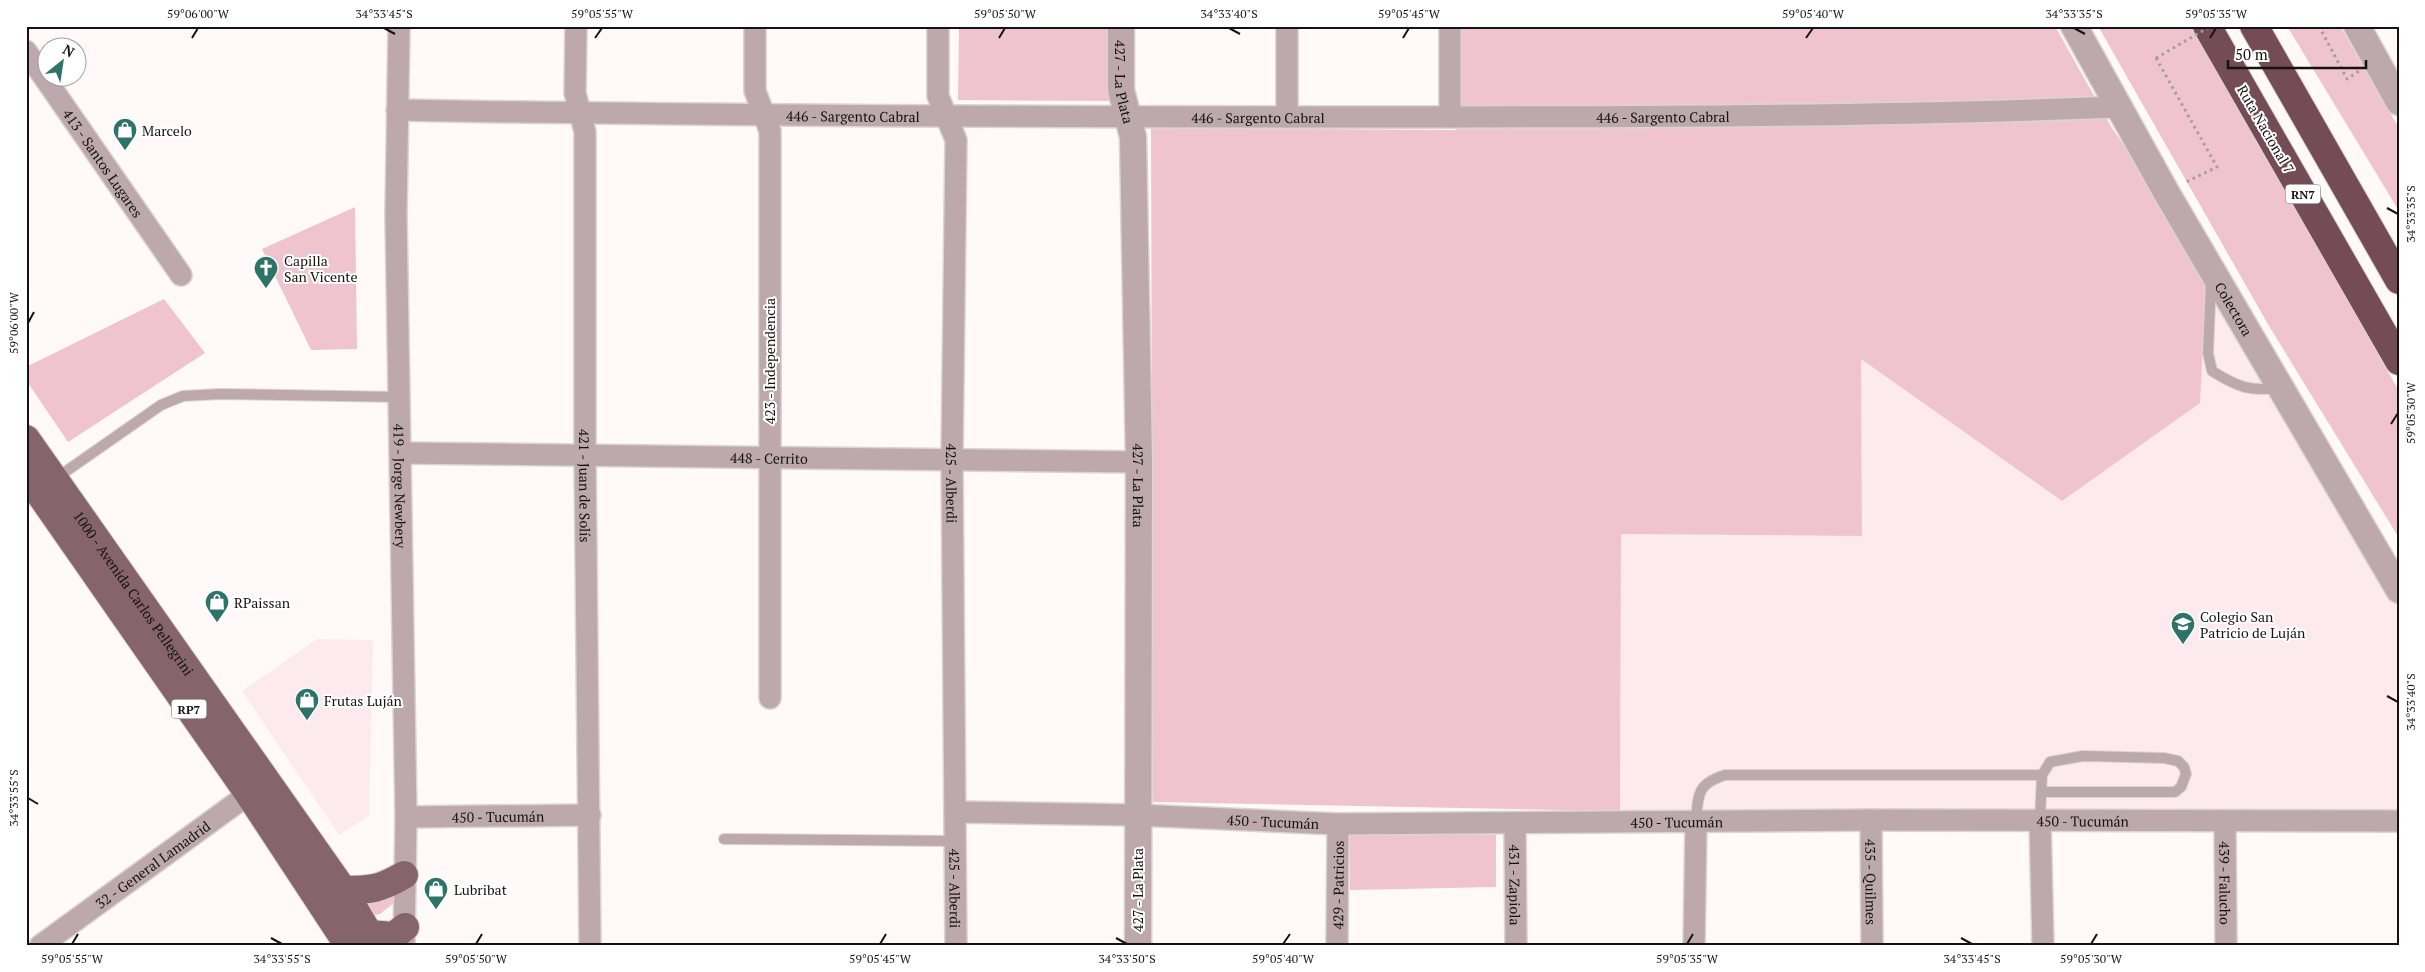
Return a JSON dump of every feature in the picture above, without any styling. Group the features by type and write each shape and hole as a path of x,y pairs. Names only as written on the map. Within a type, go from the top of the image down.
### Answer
{"highway":[{"name":"Ruta Nacional 7","path":"2207,26 2399,361"},
{"path":"2254,26 2399,280"}],"main road":[{"name":"1000 - Avenida Carlos Pellegrini","path":"26,438 36,486 257,788 365,942"},
{"name":"1000 - Avenida Carlos Pellegrini","path":"257,788 343,890 365,942"},
{"path":"343,890 366,890 384,887 404,874"},
{"path":"365,942 394,936 404,936"}],"street":[{"name":"419 - Jorge Newbery","path":"399,26 396,215 406,817 404,936"},
{"name":"421 - Juan de Solís","path":"576,26 575,93 585,132 585,455 590,946"},
{"name":"423 - Independencia","path":"755,26 755,91 770,131 770,698"},
{"name":"425 - Alberdi","path":"938,26 938,96 945,118 956,140 952,459 956,946"},
{"name":"427 - La Plata","path":"1121,26 1120,90 1133,137 1139,462 1138,946"},
{"path":"1287,26 1287,117"},
{"path":"1450,26 1450,117"},
{"name":"Colectora","path":"2074,26 2166,192 2282,387 2399,590"},
{"path":"2357,26 2399,102"},
{"name":"413 - Santos Lugares","path":"26,51 180,275"},
{"name":"446 - Sargento Cabral","path":"397,110 945,118 1941,114 2118,107"},
{"name":"448 - Cerrito","path":"400,453 1139,462"},
{"name":"32 - General Lamadrid","path":"40,946 257,788"},
{"name":"450 - Tucumán","path":"955,812 1137,815 1338,824 1696,823 1871,820 2399,822"},
{"name":"450 - Tucumán","path":"406,817 590,815"},
{"name":"435 - Quilmes","path":"1871,820 1872,946"},
{"path":"2040,820 2043,946"},
{"name":"439 - Falucho","path":"2224,822 2226,946"},
{"path":"1694,946 1696,823"},
{"name":"429 - Patricios","path":"1337,946 1338,824"},
{"name":"431 - Zapiola","path":"1515,824 1516,946"}],"lane":[{"path":"2212,270 2208,353 2212,371 2233,384 2261,391 2282,387"},
{"path":"36,486 161,405 183,396 220,394 398,397"},
{"path":"2040,820 2041,792 2042,775 2050,762 2083,756 2164,758 2178,761 2184,767 2186,774 2181,787 2175,792 2041,792"},
{"path":"1696,823 1699,792 1710,780 1725,775 2042,775"},
{"path":"724,839 955,841"}],"path":[{"path":"2166,192 2217,167 2156,58 2211,26"},
{"path":"2319,26 2347,79"}],"shaded area":[{"path":"959,26 1112,26 1112,101 958,100"},
{"path":"1455,26 2055,26 2112,128 2207,265 2200,403 2062,501 1861,359 1862,536 1621,534 1620,811 1153,802 1151,128 1456,130"},
{"path":"2098,26 2191,26 2399,391 2399,538 2269,326"},
{"path":"2287,26 2340,26 2399,128 2399,211"},
{"path":"355,207 357,349 311,350 262,249"},
{"path":"2207,265 2399,601 2399,812 1620,811 1621,534 1862,536 1861,359 2062,501"},
{"path":"164,299 205,353 68,442 26,380 26,367"},
{"path":"317,639 373,640 369,816 339,835 242,691"},
{"path":"1350,834 1496,835 1496,887 1350,890"},
{"path":"394,887 395,902 380,914 370,916 361,897"}],"place":[{"name":"Marcelo","path":"125,151"},
{"name":"Capilla San Vicente","path":"266,289"},
{"name":"RPaissan","path":"217,623"},
{"name":"Colegio San Patricio de Luján","path":"2183,645"},
{"name":"Frutas Luján","path":"307,721"},
{"name":"Lubribat","path":"436,910"}]}
